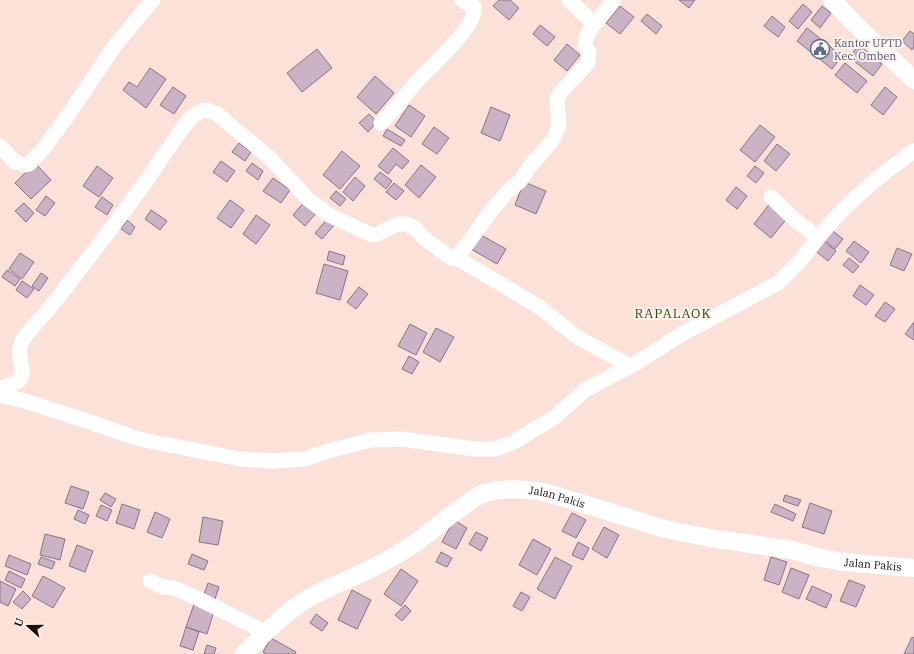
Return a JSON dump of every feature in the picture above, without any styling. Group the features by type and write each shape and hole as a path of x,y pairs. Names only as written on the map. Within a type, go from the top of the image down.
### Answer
{"street":[{"path":"0,146 15,162 24,165 29,164 44,148 66,118 116,44 153,0"},
{"path":"380,123 419,79 446,53 467,26 474,15 475,10 474,7 462,0"},
{"path":"568,0 594,24"},
{"path":"457,258 491,211 506,193 521,180 530,166 552,141 559,126 557,99 560,93 588,63 589,52 585,46 589,31 614,0"},
{"path":"832,0 914,80"},
{"path":"0,389 6,385 16,383 22,377 23,370 19,351 24,338 51,307 120,216 184,126 191,118 201,111 207,110 226,120 270,158 308,199 329,215 372,235 398,224 407,224 415,228 425,239 453,259 457,258 538,306 577,337 630,366"},
{"path":"0,395 25,401 139,439 240,459 274,461 305,459 328,451 371,440 402,439 474,449 495,449 512,443 555,417 585,390 630,366 680,335 778,283 864,188 889,168 914,151"},
{"path":"771,196 793,218 818,238"},
{"name":"Jalan Pakis","path":"244,654 265,632 310,597 367,571 393,557 477,497 506,490 535,490 548,493 665,529 680,532 792,550 821,558 844,562 914,568"},
{"path":"150,581 174,588 265,632"}],"building":[{"path":"499,0 510,0 519,8 509,20 493,6"},
{"path":"679,0 695,0 689,8"},
{"path":"803,4 812,12 798,29 789,21"},
{"path":"620,6 634,17 620,34 606,23"},
{"name":"Kantor UPTD Kec. Omben","path":"822,6 831,13 820,28 811,20"},
{"path":"647,14 662,26 656,34 641,21"},
{"path":"772,16 785,27 778,37 764,26"},
{"path":"540,25 555,37 547,46 533,34"},
{"name":"Kantor UPTD Kec. Omben","path":"807,28 842,56 832,69 797,41"},
{"path":"910,31 914,34 914,47 912,50 902,41"},
{"path":"567,44 580,55 567,71 554,60"},
{"name":"Kantor UPTD Kec. Omben","path":"859,45 882,64 873,76 849,57"},
{"path":"317,49 332,68 302,92 287,73"},
{"name":"Kantor UPTD Kec. Omben","path":"845,63 867,81 857,93 835,75"},
{"path":"150,68 166,79 146,108 123,90 129,82 137,87"},
{"path":"375,76 394,93 376,114 357,97"},
{"path":"173,87 186,96 174,114 160,105"},
{"path":"885,87 897,97 883,115 871,105"},
{"path":"409,105 425,116 411,137 395,126"},
{"path":"491,107 510,115 500,141 481,133"},
{"path":"369,114 377,122 368,132 359,123"},
{"path":"760,125 775,137 755,162 740,150"},
{"path":"434,127 449,138 437,154 422,144"},
{"path":"387,129 405,140 401,146 383,136"},
{"path":"239,143 251,152 245,161 232,152"},
{"path":"777,144 790,154 776,171 764,161"},
{"path":"393,148 409,161 402,169 396,164 388,174 378,166"},
{"path":"342,151 360,166 340,189 323,175"},
{"path":"221,161 235,171 227,182 213,172"},
{"path":"35,163 51,180 31,199 15,183"},
{"path":"252,163 263,171 258,180 246,171"},
{"path":"421,165 436,177 419,198 405,185"},
{"path":"97,166 113,178 99,197 83,186"},
{"path":"755,166 764,173 756,183 747,176"},
{"path":"380,172 392,181 386,189 374,179"},
{"path":"355,177 365,186 353,201 343,192"},
{"path":"273,178 290,190 281,203 263,191"},
{"path":"524,182 546,191 536,214 515,205"},
{"path":"394,183 404,191 396,200 386,192"},
{"path":"736,187 747,196 737,209 726,200"},
{"path":"336,191 346,199 340,206 330,198"},
{"path":"46,196 55,203 45,216 36,210"},
{"path":"102,197 113,205 107,215 95,207"},
{"path":"230,200 244,210 231,228 217,218"},
{"path":"305,201 318,211 305,226 293,215"},
{"path":"771,202 789,216 771,238 754,224"},
{"path":"24,203 34,213 26,222 15,211"},
{"path":"151,210 167,221 160,230 145,219"},
{"path":"256,215 270,225 256,244 243,234"},
{"path":"329,217 336,223 322,239 315,233"},
{"path":"127,220 135,227 130,235 121,229"},
{"path":"829,228 843,239 835,249 821,237"},
{"path":"479,234 506,249 497,264 471,249"},
{"path":"821,239 836,251 828,261 813,249"},
{"path":"854,241 869,252 861,263 846,251"},
{"path":"897,248 912,254 904,271 890,265"},
{"path":"329,251 345,256 343,265 327,260"},
{"path":"20,253 34,262 22,279 9,269"},
{"path":"849,258 859,266 853,273 843,265"},
{"path":"324,264 348,271 340,300 316,293"},
{"path":"7,270 20,279 15,286 2,277"},
{"path":"41,273 48,278 39,291 32,286"},
{"path":"22,281 34,289 27,298 16,290"},
{"path":"860,285 874,295 866,305 853,296"},
{"path":"359,287 368,294 356,309 347,302"},
{"path":"885,302 895,309 885,322 875,316"},
{"path":"914,322 914,340 905,334"},
{"path":"410,324 427,333 416,355 398,346"},
{"path":"436,328 454,337 440,362 423,352"},
{"path":"409,356 419,362 412,374 402,369"},
{"path":"71,486 89,492 83,509 65,503"},
{"path":"105,493 116,499 111,507 100,500"},
{"path":"785,495 801,500 798,506 783,501"},
{"path":"810,503 832,511 824,534 802,527"},
{"path":"122,504 140,510 134,529 116,523"},
{"path":"775,504 796,514 793,521 771,512"},
{"path":"101,505 112,510 107,521 96,516"},
{"path":"78,510 89,515 85,524 74,519"},
{"path":"155,512 170,519 162,538 147,532"},
{"path":"572,513 586,520 576,538 562,531"},
{"path":"203,517 223,521 218,545 199,542"},
{"path":"454,520 467,528 456,549 442,542"},
{"path":"604,527 619,535 607,558 592,549"},
{"path":"476,532 488,538 481,551 469,544"},
{"path":"45,534 65,539 60,560 40,555"},
{"path":"533,539 551,549 537,575 519,565"},
{"path":"578,542 589,548 583,560 572,555"},
{"path":"77,545 93,551 85,572 69,566"},
{"path":"441,552 452,558 447,567 436,562"},
{"path":"192,554 208,561 204,570 188,564"},
{"path":"9,555 31,564 27,575 5,566"},
{"path":"41,557 55,562 52,569 38,564"},
{"path":"555,557 572,566 555,599 537,589"},
{"path":"771,557 787,562 779,585 764,580"},
{"path":"791,568 809,575 799,599 782,592"},
{"path":"401,569 418,581 401,606 384,594"},
{"path":"9,571 25,579 21,588 5,580"},
{"path":"43,576 65,588 53,608 32,596"},
{"path":"849,580 865,586 856,607 840,601"},
{"path":"0,581 16,589 8,606 0,602"},
{"path":"208,583 219,587 215,599 204,594"},
{"path":"812,586 832,595 826,608 806,599"},
{"path":"352,590 371,600 357,629 338,620"},
{"path":"23,591 31,599 22,609 13,602"},
{"path":"521,592 530,597 522,611 513,606"},
{"path":"194,604 214,611 207,634 186,627"},
{"path":"405,605 411,611 402,621 395,615"},
{"path":"316,614 328,623 322,631 310,623"},
{"path":"186,627 199,632 193,650 180,646"},
{"path":"912,637 914,638 914,654 904,654"},
{"path":"271,638 296,652 295,654 267,654 263,652"},
{"path":"207,645 216,648 214,654 204,654"}],"place":[{"name":"Kantor UPTD Kec. Omben","path":"820,49"}],"district":[{"name":"RAPALAOK","path":"673,313"}]}
